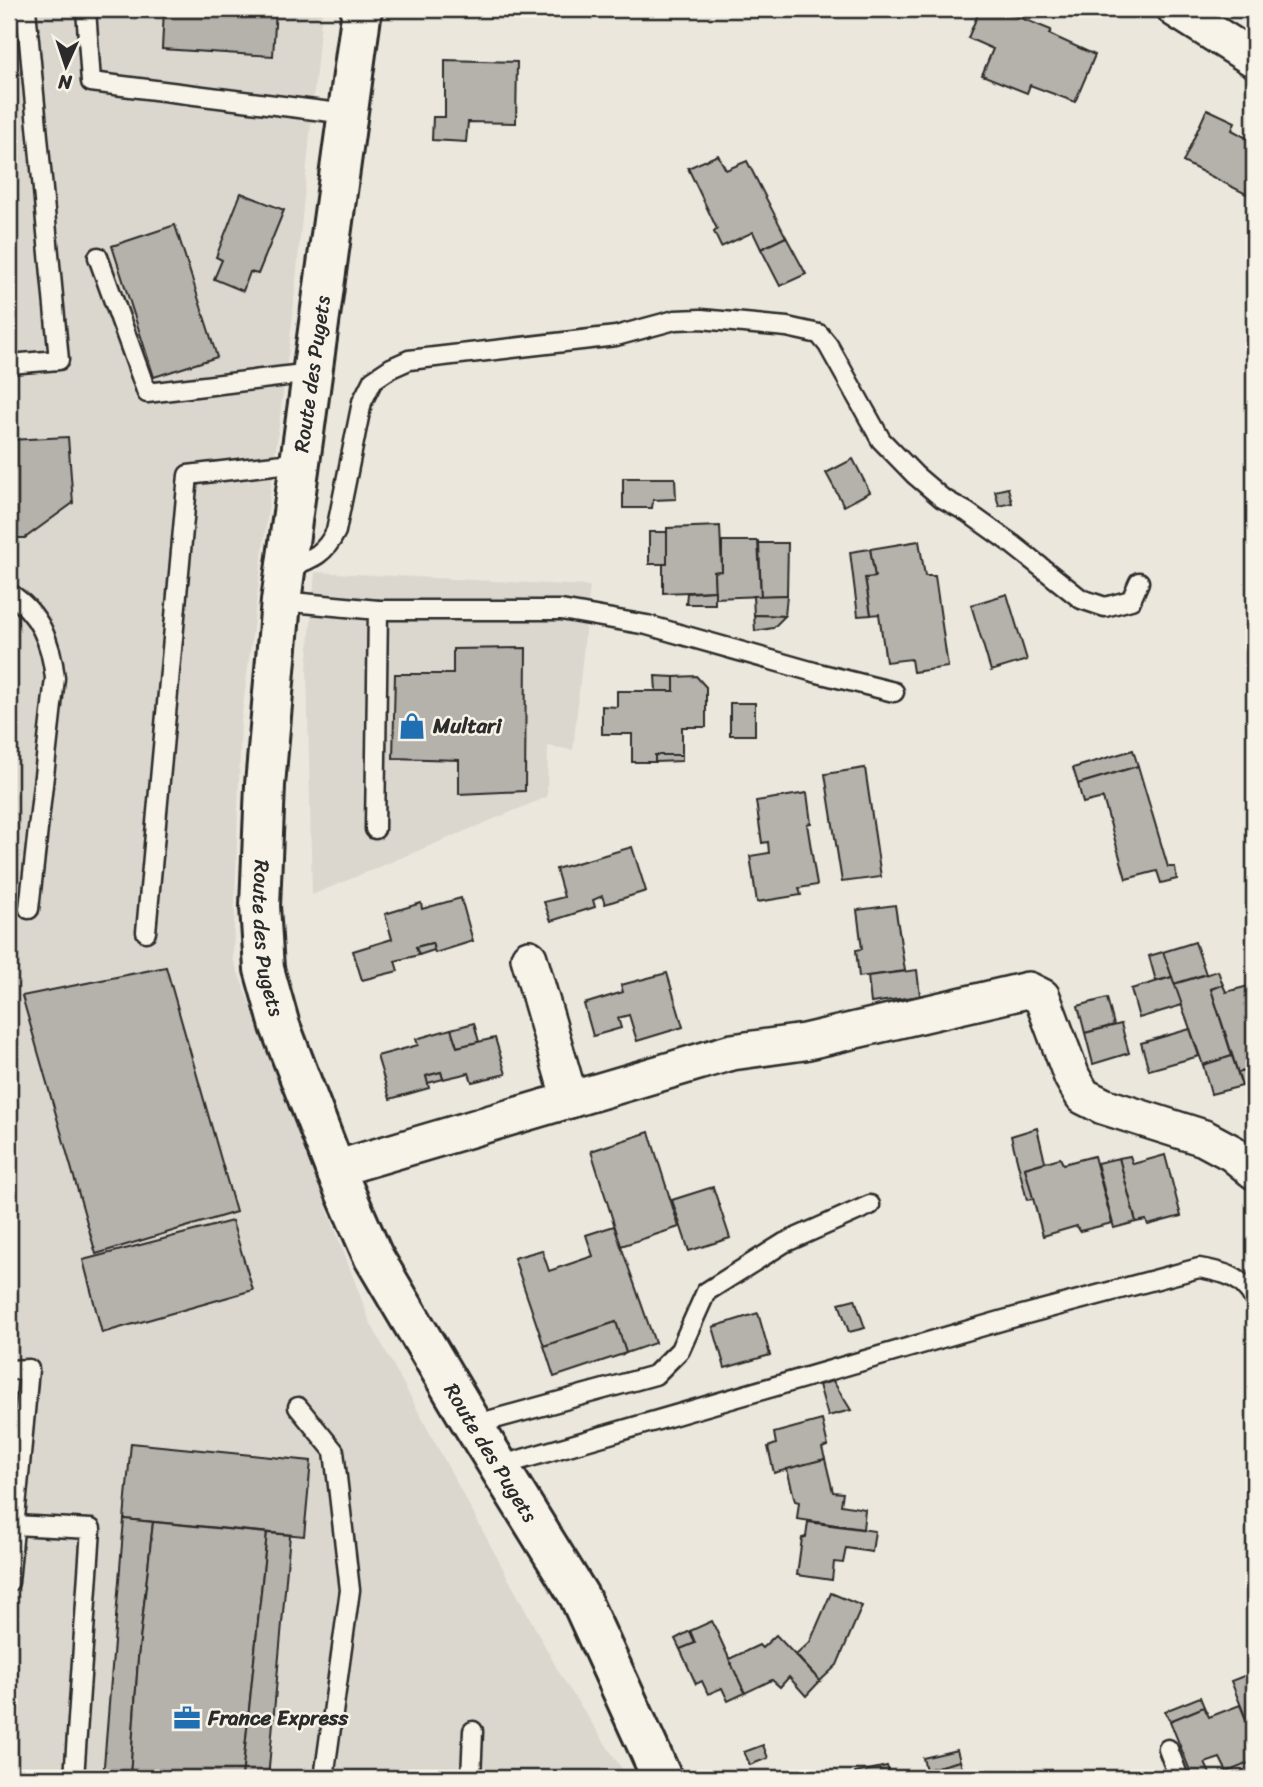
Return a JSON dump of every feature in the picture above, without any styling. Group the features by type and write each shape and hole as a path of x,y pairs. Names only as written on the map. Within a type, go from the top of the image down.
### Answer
{"main road":[{"name":"Route des Pugets","path":"362,9 283,585 265,785 260,906 264,969 280,1026 335,1169 373,1256 579,1596 662,1778"}],"street":[{"path":"1175,9 1254,59"},
{"path":"530,958 569,1100"},
{"path":"335,1169 732,1052 804,1042 1028,990 1042,997 1072,1077 1083,1096 1103,1106 1204,1138 1232,1153 1254,1171"}],"lane":[{"path":"9,364 59,360 26,9"},
{"path":"86,9 91,82 347,114"},
{"path":"98,257 147,393 312,373"},
{"path":"283,585 329,545 336,531 362,402 373,380 391,368 409,360 617,336 675,320 701,319 787,327 819,334 828,345 881,440 942,498 1012,544 1081,599 1105,607 1131,600 1139,582"},
{"path":"146,932 188,475 300,462"},
{"path":"283,585 378,610 561,610 647,625 894,692"},
{"path":"9,593 25,604 41,626 52,655 55,678 29,909"},
{"path":"375,829 378,610"},
{"path":"473,1424 655,1376 680,1350 706,1292 784,1243 870,1205"},
{"path":"499,1466 978,1328 1199,1268 1227,1272 1248,1286 1254,1298"},
{"path":"9,1370 29,1369 9,1582"},
{"path":"298,1407 334,1451 351,1590 324,1778"},
{"path":"14,1524 91,1529 74,1778"},
{"path":"471,1778 473,1731"},
{"path":"1168,1749 1179,1778"}],"shaded area":[{"path":"9,9 322,9 292,323 241,722 233,959 370,1322 561,1676 628,1778 9,1778"},
{"path":"315,572 590,586 573,750 548,746 547,797 312,895 307,670"}],"building":[{"path":"164,9 276,9 273,56 162,49"},
{"path":"980,9 999,9 1051,30 1049,34 1095,55 1075,102 1030,85 1027,93 982,75 993,49 968,38"},
{"path":"445,60 517,62 516,123 468,122 466,142 432,140 433,117 445,117"},
{"path":"1207,109 1235,122 1232,130 1254,142 1254,187 1250,196 1183,162"},
{"path":"718,155 726,170 747,161 786,237 761,249 753,232 721,247 714,232 717,229 688,168"},
{"path":"241,193 284,210 258,274 250,272 243,291 214,279 222,260 216,257"},
{"path":"175,225 217,357 154,377 112,246"},
{"path":"786,237 806,274 780,286 761,249"},
{"path":"68,437 73,503 25,538 9,538 9,440"},
{"path":"853,459 870,492 844,506 826,473"},
{"path":"623,478 675,478 676,499 653,500 652,508 623,508"},
{"path":"1008,488 1012,503 999,506 995,491"},
{"path":"720,526 722,571 714,572 715,591 663,593 663,564 667,564 667,528"},
{"path":"649,532 667,532 667,564 649,564"},
{"path":"722,541 758,541 761,596 715,598 714,572 722,571"},
{"path":"919,541 925,576 935,576 948,667 913,672 911,659 886,662 879,614 871,615 865,578 875,577 870,549"},
{"path":"759,543 788,543 787,595 761,596"},
{"path":"870,549 875,577 865,578 871,615 858,616 850,552"},
{"path":"715,591 715,604 686,604 687,593"},
{"path":"1007,594 1027,660 991,671 971,605"},
{"path":"787,595 785,616 754,615 753,596"},
{"path":"754,615 785,616 773,628 755,631"},
{"path":"526,648 525,791 459,794 459,760 393,758 395,674 453,674 453,649"},
{"path":"655,676 674,677 674,691 656,691"},
{"path":"696,676 706,687 706,727 682,727 682,755 655,755 655,762 632,762 632,734 602,734 602,706 617,707 617,691 674,691 674,677"},
{"path":"730,703 755,703 755,735 730,735"},
{"path":"1133,750 1138,766 1078,784 1073,768"},
{"path":"655,755 682,755 682,761 655,762"},
{"path":"1138,766 1168,867 1175,867 1177,879 1161,883 1157,871 1126,879 1103,798 1083,803 1078,784"},
{"path":"865,768 881,877 842,882 825,774"},
{"path":"807,793 811,823 807,824 817,885 799,888 801,895 757,902 750,856 769,853 768,842 762,843 756,801"},
{"path":"632,847 646,891 605,904 602,896 593,900 595,907 551,921 544,902 564,897 556,869"},
{"path":"461,898 473,941 435,953 432,943 416,947 419,955 395,961 398,971 362,980 353,951 392,939 385,914 421,903 422,909"},
{"path":"895,905 905,971 859,977 856,950 862,949 857,910"},
{"path":"1195,942 1206,974 1174,984 1163,952"},
{"path":"432,943 434,950 419,955 416,947"},
{"path":"1163,952 1172,977 1156,981 1149,956"},
{"path":"166,967 236,1212 96,1254 22,996"},
{"path":"917,970 920,996 871,1003 868,976"},
{"path":"1218,971 1223,985 1211,989 1232,1056 1203,1065 1174,984"},
{"path":"667,973 683,1027 637,1041 629,1015 618,1018 621,1028 593,1036 584,1004 623,992 621,985"},
{"path":"1172,977 1182,1005 1139,1018 1131,989"},
{"path":"1223,985 1226,992 1252,985 1254,1068 1238,1073 1211,989"},
{"path":"1107,998 1114,1025 1085,1033 1078,1006"},
{"path":"474,1023 479,1042 457,1047 451,1029"},
{"path":"1121,1024 1129,1053 1093,1064 1085,1033"},
{"path":"451,1029 457,1047 495,1038 506,1074 472,1082 469,1073 443,1079 441,1072 426,1076 429,1088 390,1099 377,1056 418,1045 416,1039"},
{"path":"1190,1029 1199,1056 1149,1070 1141,1043"},
{"path":"1232,1056 1242,1086 1211,1094 1203,1065"},
{"path":"1254,1068 1254,1082 1242,1086 1238,1073"},
{"path":"441,1072 443,1079 428,1083 426,1076"},
{"path":"1037,1128 1045,1162 1025,1168 1034,1199 1027,1200 1011,1136"},
{"path":"649,1132 679,1227 621,1246 591,1151"},
{"path":"1165,1155 1181,1216 1148,1225 1146,1220 1136,1222 1119,1158 1130,1156 1133,1164"},
{"path":"1094,1156 1112,1223 1080,1231 1077,1226 1043,1236 1025,1168 1060,1158 1063,1164"},
{"path":"1119,1158 1136,1222 1114,1228 1097,1163"},
{"path":"713,1187 730,1238 689,1251 672,1200"},
{"path":"232,1221 253,1290 102,1333 83,1260"},
{"path":"614,1226 655,1343 626,1353 616,1322 544,1346 514,1258 542,1250 549,1271 593,1256 586,1235"},
{"path":"855,1299 865,1328 849,1332 839,1303"},
{"path":"758,1313 770,1355 725,1368 713,1327"},
{"path":"616,1322 626,1353 554,1377 544,1346"},
{"path":"833,1381 851,1410 828,1416 819,1385"},
{"path":"822,1420 828,1446 822,1448 825,1459 774,1473 768,1447 776,1444 774,1433"},
{"path":"131,1443 311,1461 304,1536 124,1519"},
{"path":"825,1459 833,1492 843,1493 841,1505 865,1509 863,1529 797,1519 799,1502 795,1501 787,1469"},
{"path":"124,1519 153,1522 138,1659 130,1778 103,1778"},
{"path":"153,1522 267,1533 242,1778 130,1778 138,1659"},
{"path":"808,1522 875,1531 872,1552 846,1548 843,1563 834,1562 832,1580 797,1575 802,1538 806,1537"},
{"path":"267,1533 290,1535 268,1778 242,1778"},
{"path":"831,1593 862,1606 837,1665 820,1681 796,1655 810,1642"},
{"path":"712,1621 745,1693 728,1701 722,1688 708,1694 702,1681 696,1684 680,1649 695,1643 690,1631"},
{"path":"690,1631 695,1643 680,1649 675,1639"},
{"path":"776,1635 820,1681 806,1696 789,1677 780,1687 772,1680 745,1693 729,1659 759,1645 762,1648"},
{"path":"1254,1672 1254,1735 1253,1736 1231,1681"},
{"path":"1200,1697 1204,1707 1170,1721 1165,1711"},
{"path":"1240,1705 1254,1740 1254,1761 1227,1772 1220,1758 1205,1763 1212,1778 1193,1778 1170,1721 1204,1707 1209,1717"},
{"path":"763,1745 768,1758 750,1765 744,1752"},
{"path":"957,1750 960,1761 926,1770 923,1758"},
{"path":"960,1761 965,1778 928,1778 926,1770"},
{"path":"887,1766 891,1778 856,1778 855,1773"}],"place":[{"name":"Multari","path":"412,726"},
{"name":"France Express","path":"187,1718"}]}
